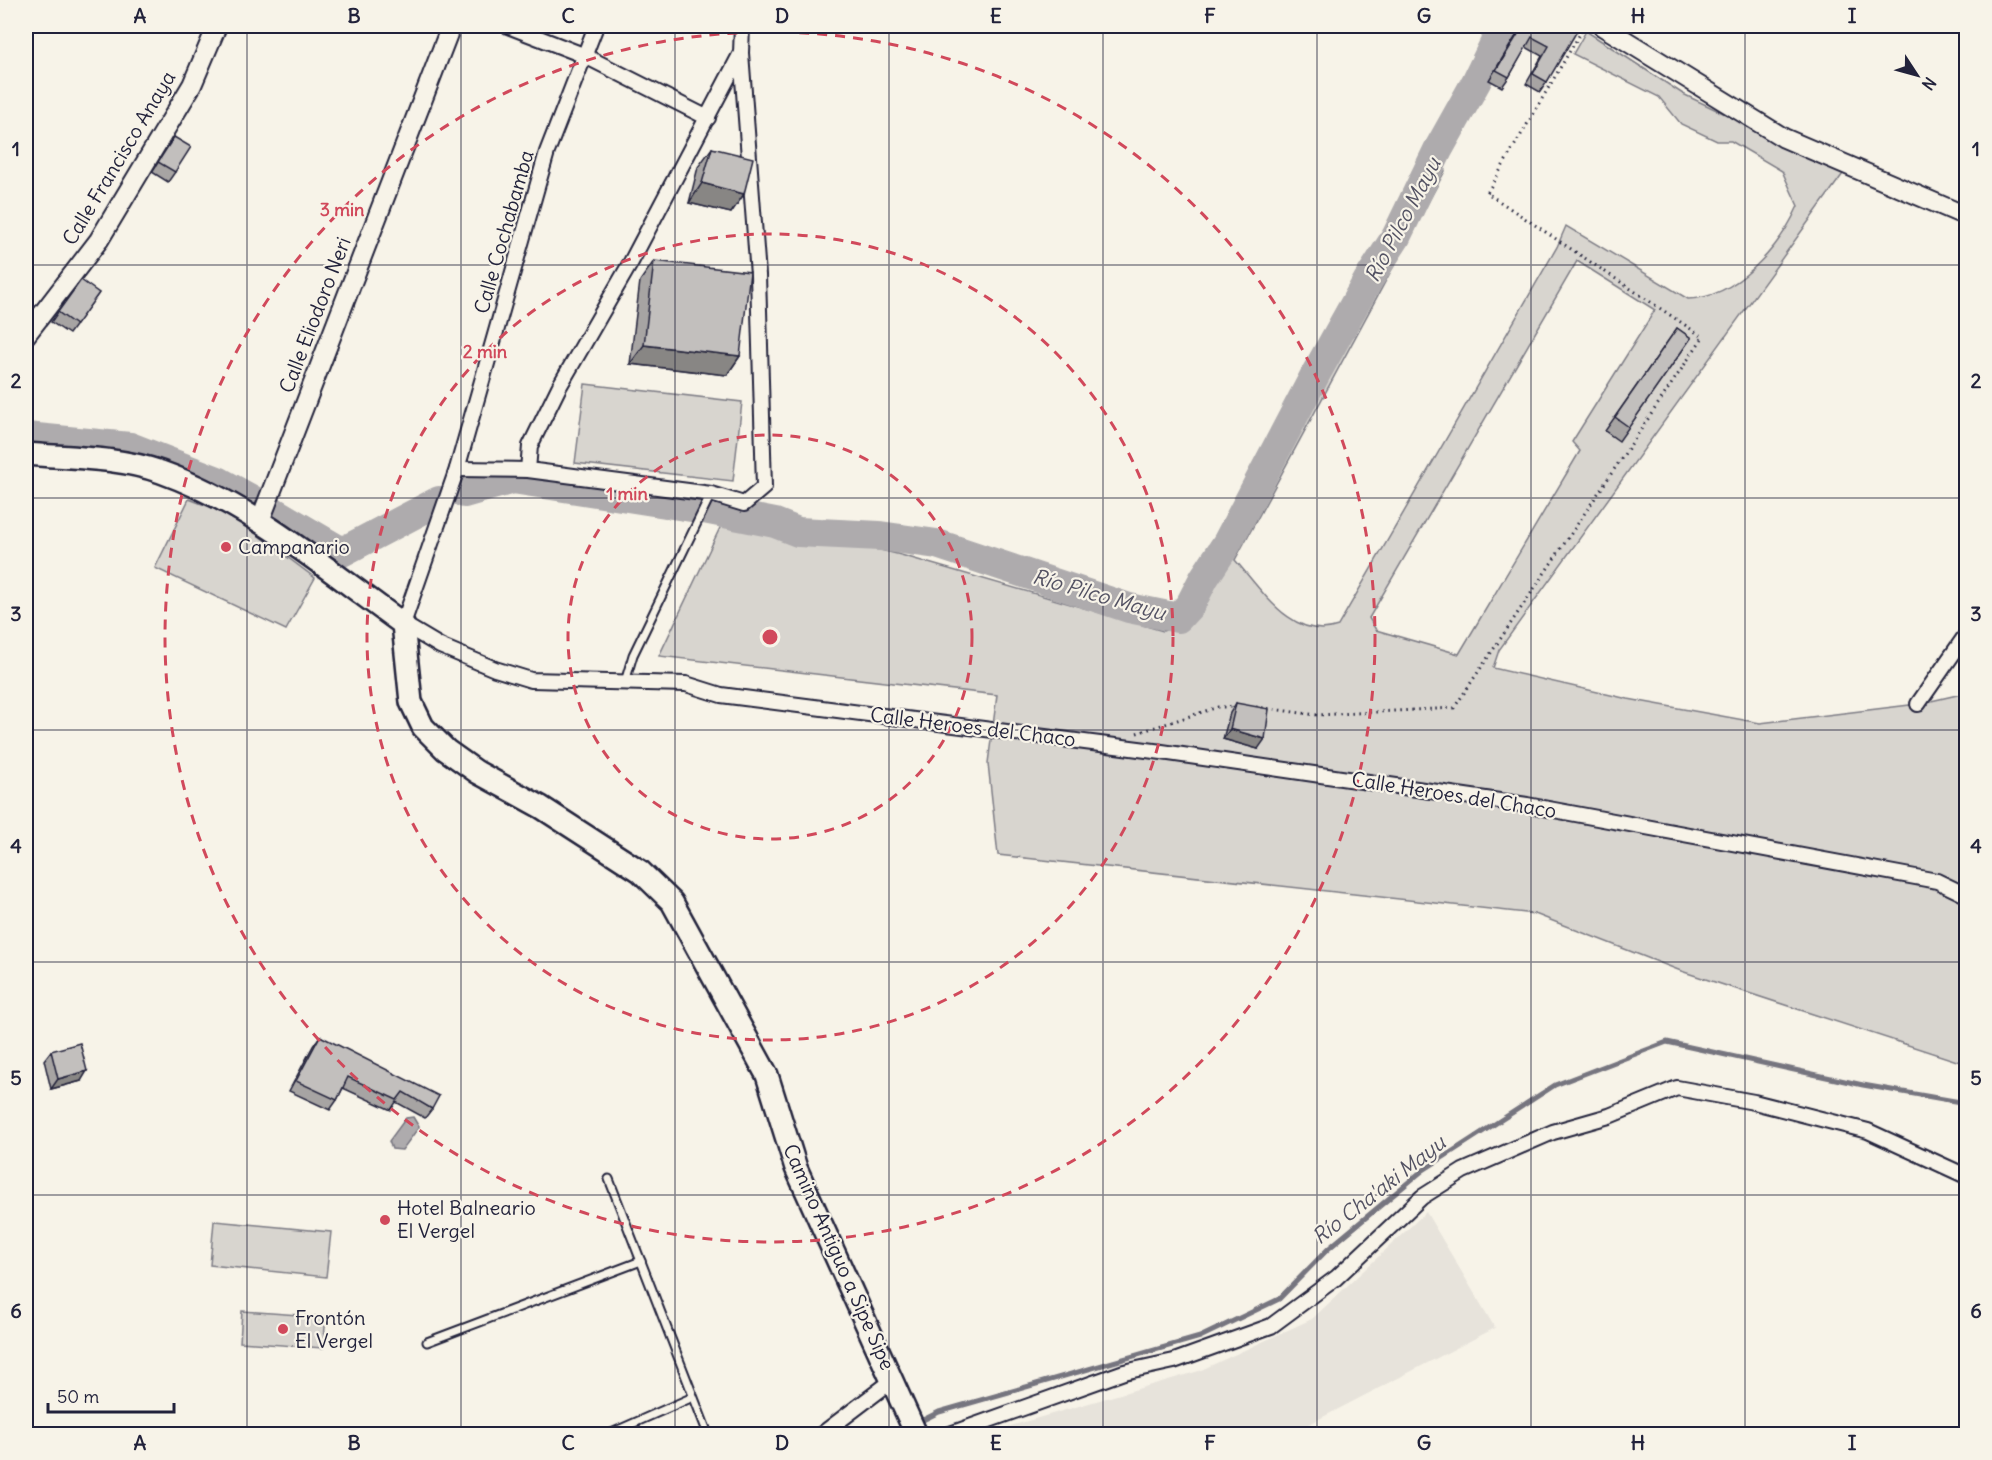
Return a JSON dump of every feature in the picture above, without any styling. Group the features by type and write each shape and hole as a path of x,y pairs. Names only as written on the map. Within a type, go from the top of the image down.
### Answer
{"main road":[{"name":"Calle Heroes del Chaco","path":"26,454 115,462 160,472 260,521 403,624"},
{"name":"Camino Antiguo a Sipe Sipe","path":"403,624 411,702 423,727 446,750 477,772 541,807 640,871 672,902 767,1075 796,1168 913,1426"}],"street":[{"name":"Calle Francisco Anaya","path":"26,335 99,240 192,85 217,26"},
{"name":"Calle Eliodoro Neri","path":"260,521 451,26"},
{"path":"508,26 583,55 708,118"},
{"name":"Calle Cochabamba","path":"403,624 457,469 547,152 596,26"},
{"path":"457,469 528,470 711,494 744,504 764,487 758,274 741,53 742,26"},
{"path":"1602,26 1784,138 1966,216"},
{"path":"528,470 530,447 559,387 631,262 741,53"},
{"name":"Calle Heroes del Chaco","path":"403,624 440,645 495,669 531,680 686,684 721,695 1162,752 1527,805 1937,881 1966,895"},
{"path":"1918,704 1966,635"},
{"path":"950,1434 1124,1372 1174,1361 1271,1326 1336,1278 1422,1197 1463,1171 1554,1132 1609,1116 1677,1088 1754,1102 1868,1131 1966,1176"},
{"path":"822,1434 893,1380"}],"lane":[{"path":"625,682 633,655 711,494"},
{"path":"609,1179 708,1434"},
{"path":"427,1342 641,1261"},
{"path":"609,1434 693,1397"}],"path":[{"path":"1250,707 1317,715 1454,708 1702,337 1487,194 1585,26"},
{"path":"1135,734 1218,707 1239,707"}],"shaded area":[{"path":"1586,31 1683,94 1845,171 1499,650 1493,668 1628,699 1760,723 1918,704 1966,693 1966,1064 1681,971 1535,914 998,855 988,763 997,695 659,656 727,513 901,555 1163,631 1177,626 1227,543 1270,455 1367,282 1396,237 1438,150 1445,171 1235,560 1267,598 1292,620 1307,627 1322,629 1338,626 1557,247 1566,226 1688,299 1723,290 1754,268 1780,238 1798,206 1782,171 1731,141 1717,141 1681,124 1659,97 1573,54","holes":["1577,261 1655,310 1572,442 1580,451 1459,654 1376,630 1369,618"]},
{"path":"585,384 742,402 733,481 575,463"},
{"path":"189,499 231,515 315,578 286,630 155,568"},
{"path":"413,1117 419,1127 402,1150 392,1149 389,1141 406,1118"},
{"path":"1426,1212 1495,1328 1290,1434 983,1434 1199,1371 1312,1319"},
{"path":"214,1221 331,1232 326,1277 210,1265"},
{"name":"Frontón El Vergel","path":"242,1311 326,1317 323,1348 240,1342"}],"building":[{"path":"1523,26 1568,26 1577,31 1547,82 1533,74 1549,46 1532,37 1509,77 1496,70"},
{"path":"174,137 191,147 175,172 158,162"},
{"path":"712,148 753,158 744,194 702,183"},
{"path":"654,261 750,272 740,356 644,345"},
{"path":"81,280 99,293 76,325 58,312"},
{"path":"1677,328 1691,338 1629,427 1615,417"},
{"path":"1236,703 1269,709 1265,739 1230,729"},
{"path":"320,1036 439,1096 432,1109 403,1092 397,1100 348,1077 337,1100 296,1081"},
{"path":"80,1043 87,1071 58,1079 51,1051"}],"waterway":[{"name":"Río Pilco Mayu","path":"464,493 513,479 704,509 775,523 798,532 880,536 937,544 1129,608 1178,618 1190,605 1204,578 1227,543 1315,375 1367,282 1396,237 1438,150 1476,82 1503,26"},
{"path":"26,437 130,447 220,482 256,502"},
{"path":"274,512 342,552 439,501"},
{"name":"Río Cha'aki Mayu","path":"917,1423 939,1412 1200,1337 1279,1299 1328,1249 1422,1171 1555,1085 1667,1042 1863,1085 1966,1103"},
{"name":"Río Cha'aki Mayu","path":"893,1434 909,1427"}],"place":[{"name":"Campanario","path":"226,547"},
{"name":"Hotel Balneario El Vergel","path":"385,1220"},
{"name":"Frontón El Vergel","path":"283,1329"}]}
